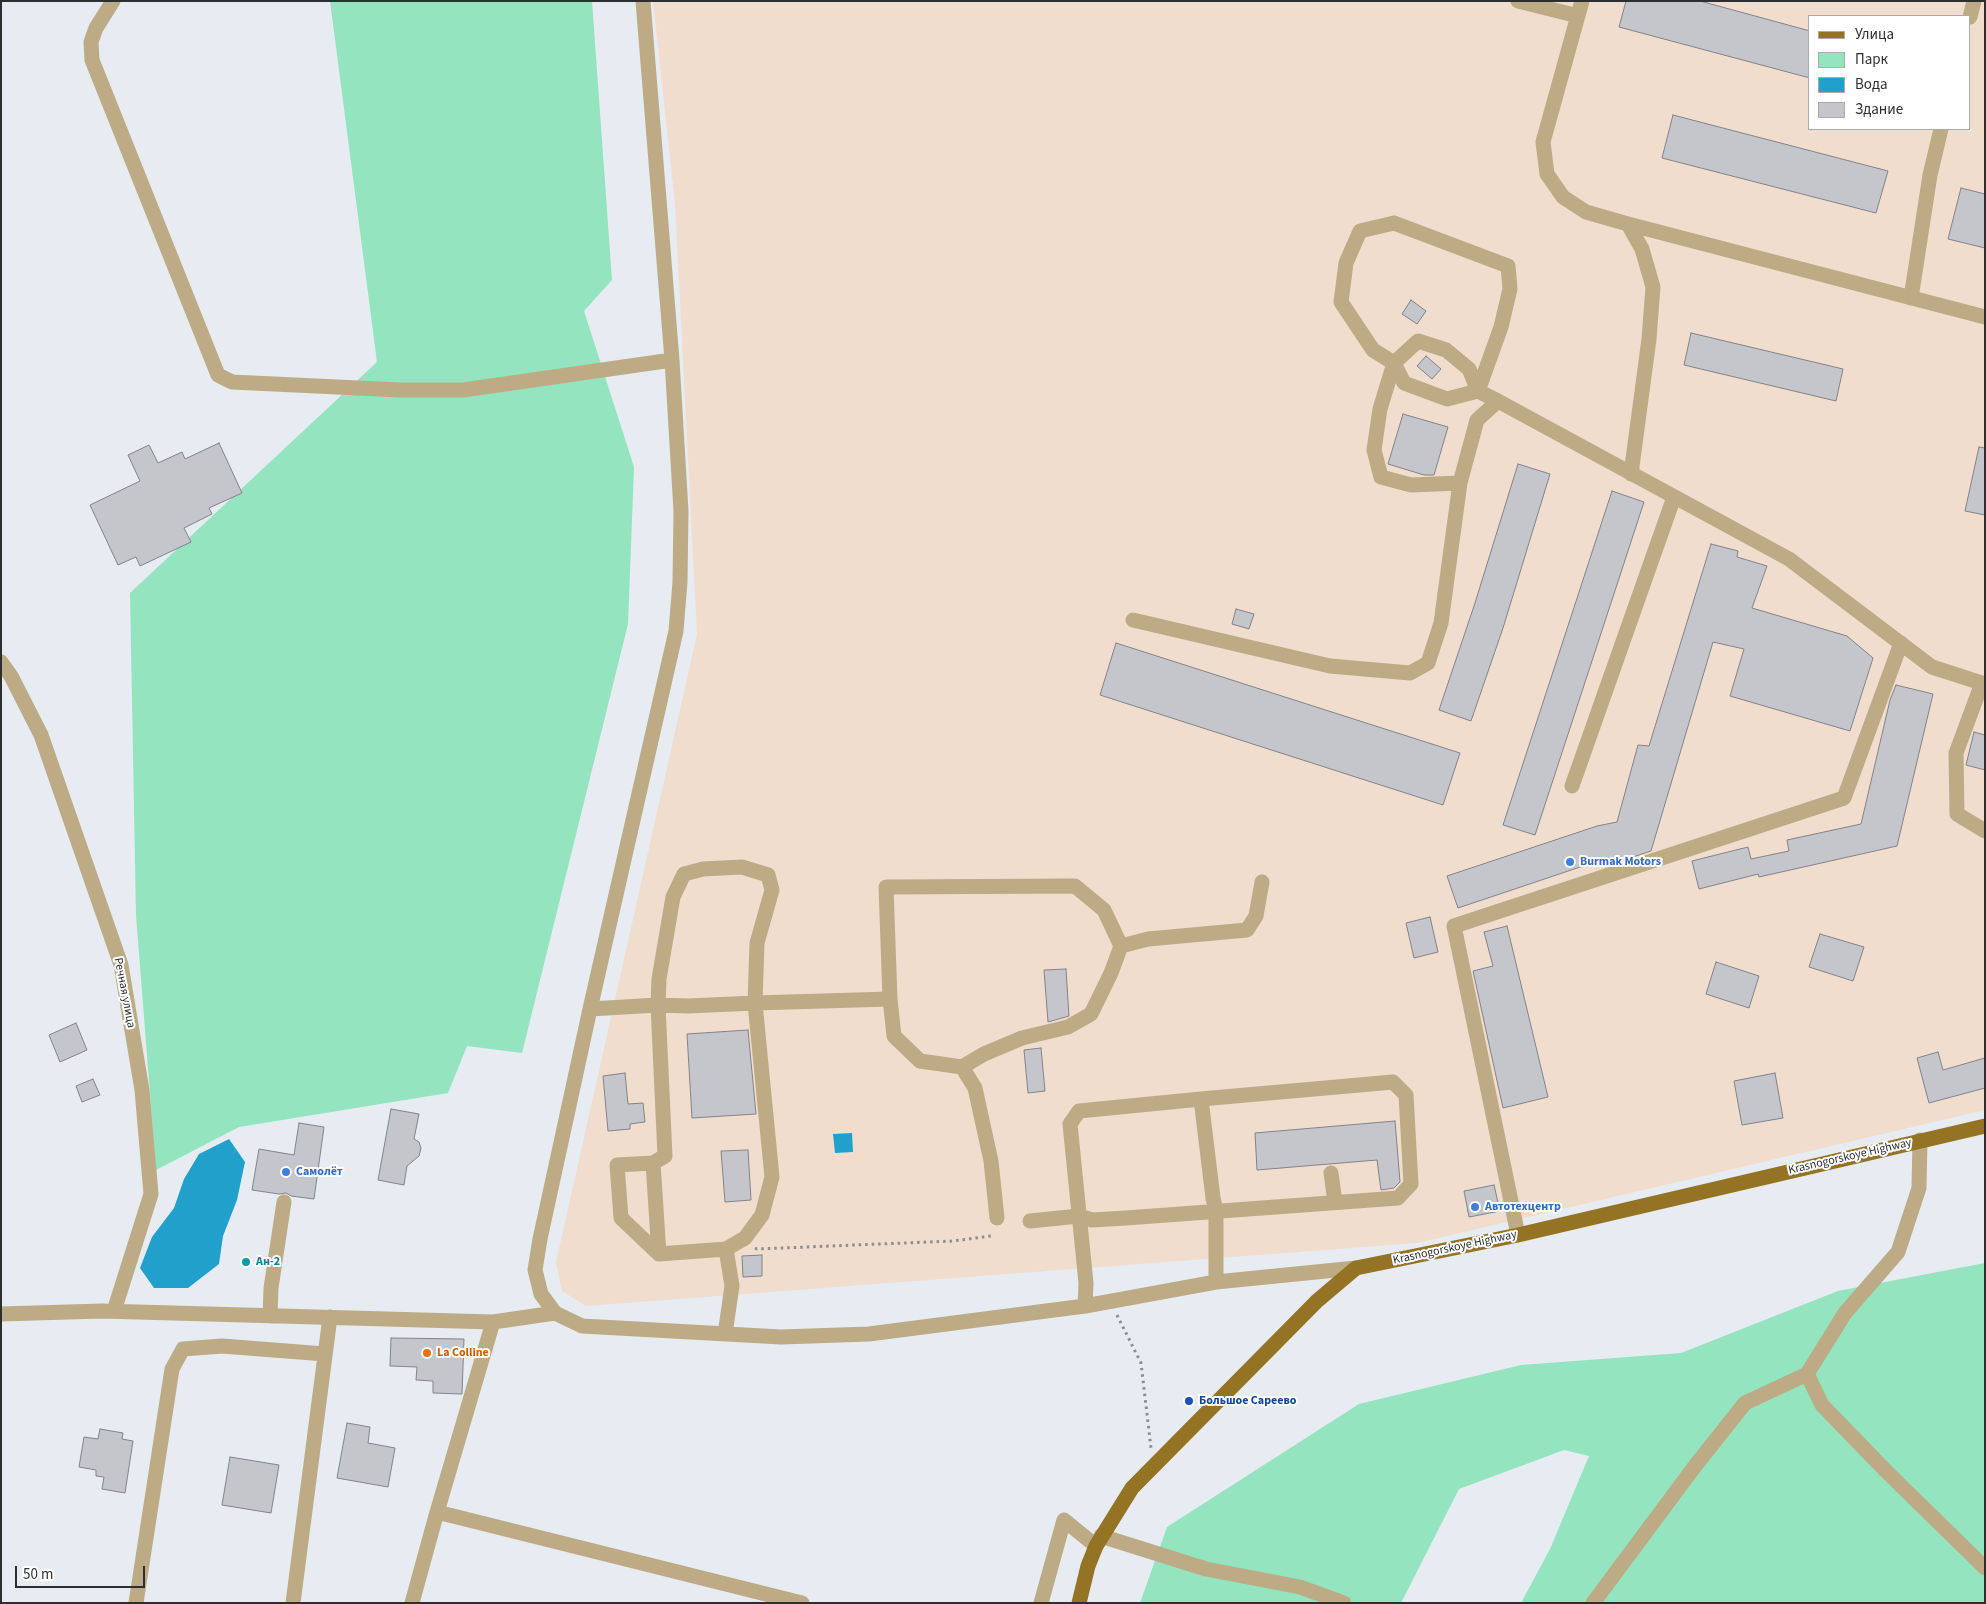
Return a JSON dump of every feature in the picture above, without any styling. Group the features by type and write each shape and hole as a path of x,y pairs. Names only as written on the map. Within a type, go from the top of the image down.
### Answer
{"main road":[{"name":"Krasnogorskoye Highway","path":"1079,1603 1088,1566 1098,1541 1132,1488 1317,1301 1356,1268 1518,1235 1985,1126"}],"street":[{"path":"113,1 96,28 91,42 92,60 218,375 232,382 400,390 463,390 672,360"},
{"path":"643,1 672,360 681,511 680,582 676,631 590,1009 535,1270 541,1294 556,1313 582,1326 781,1337 869,1334 1085,1306 1216,1282 1356,1268"},
{"path":"1518,1 1580,8 1543,142 1547,174 1563,197 1586,212 1628,224 1985,317"},
{"path":"1970,15 1974,1"},
{"path":"1911,298 1930,175 1941,130"},
{"path":"1394,223 1508,266 1510,290 1506,308 1478,391 1446,399 1404,383 1394,363 1374,350 1342,302 1346,263 1360,231 1394,223"},
{"path":"1628,224 1642,249 1653,286 1649,339 1631,474"},
{"path":"1460,483 1411,485 1381,477 1374,450 1380,409 1394,363 1418,341 1446,350 1469,369 1478,391 1789,559 1932,667 1983,683 1956,753 1957,814 1985,831"},
{"path":"1133,620 1330,666 1410,673 1428,663 1441,623 1460,483 1477,420 1498,402"},
{"path":"1572,786 1674,497"},
{"path":"1518,1235 1454,926 1844,798 1901,643"},
{"name":"Речная улица","path":"1,662 11,676 41,735 120,965 131,1023 142,1090 151,1194 114,1311"},
{"path":"742,867 768,875 772,890 757,943 755,1003 772,1178 762,1215 745,1238 726,1249 659,1254 621,1218 617,1165 653,1163 665,1156 658,1004 659,979 673,898 684,874 702,870 742,867"},
{"path":"1121,946 1148,938 1247,930 1256,916 1262,882"},
{"path":"1075,886 1104,910 1121,946 1112,974 1091,1014 1068,1027 1022,1038 991,1051 962,1067 920,1061 894,1036 890,999 886,887 1075,886"},
{"path":"590,1009 658,1004 688,1006 890,999"},
{"path":"962,1067 975,1088 991,1161 997,1218"},
{"path":"1030,1221 1080,1216 1092,1220 1398,1198 1411,1184 1406,1094 1393,1082 1078,1111 1070,1124 1080,1216 1086,1283 1085,1306"},
{"path":"1201,1099 1216,1211 1216,1282"},
{"path":"1593,1603 1695,1466 1745,1403 1807,1374 1845,1313 1898,1252 1919,1188 1920,1140"},
{"path":"653,1163 659,1254"},
{"path":"1331,1173 1335,1202"},
{"path":"270,1316 271,1288 284,1202"},
{"path":"725,1334 732,1286 726,1249"},
{"path":"1,1314 114,1311 493,1322 556,1313"},
{"path":"293,1603 330,1317"},
{"path":"412,1603 493,1322"},
{"path":"136,1603 172,1369 183,1349 222,1346 326,1354"},
{"path":"1807,1374 1822,1405 1985,1568"},
{"path":"437,1512 802,1603"},
{"path":"1041,1603 1064,1520 1098,1541 1206,1568 1300,1587 1344,1603"}],"path":[{"path":"745,1238 757,1249 953,1241 991,1236"},
{"path":"1110,1301 1141,1363 1146,1415 1154,1465"}],"shaded area":[{"path":"653,1 1985,1 1985,1110 1417,1243 586,1306 562,1291 556,1262 697,634 675,204"}],"green space":[{"path":"330,1 592,1 612,280 584,311 634,467 628,624 522,1053 467,1046 448,1093 239,1127 156,1170 136,915 130,593 377,362"},
{"path":"1985,1263 1985,1603 1521,1603 1550,1549 1589,1456 1564,1450 1459,1489 1401,1603 1140,1603 1167,1527 1359,1404 1521,1365 1681,1353 1838,1291"}],"water":[{"path":"852,1133 853,1152 835,1153 833,1134"},
{"path":"229,1139 245,1162 237,1200 223,1236 219,1264 188,1288 154,1288 140,1268 152,1237 174,1208 184,1179 199,1154"}],"building":[{"path":"1626,1 1700,1 1808,30 1808,77 1619,27"},
{"path":"1673,115 1888,171 1876,213 1662,158"},
{"path":"1961,188 1985,194 1985,248 1948,239"},
{"path":"1411,300 1426,311 1417,324 1402,314"},
{"path":"1691,333 1843,369 1836,401 1684,365"},
{"path":"1426,356 1441,369 1432,379 1417,366"},
{"path":"1403,414 1448,427 1434,475 1424,475 1388,464"},
{"path":"219,443 242,493 209,508 212,514 184,528 191,542 140,566 136,557 118,565 90,505 140,481 128,455 149,445 158,463 182,452 185,459"},
{"path":"1979,447 1985,448 1985,515 1965,511"},
{"path":"1518,464 1550,474 1503,628 1471,721 1439,710 1475,603"},
{"path":"1612,491 1644,502 1535,835 1503,825"},
{"path":"1711,544 1738,551 1737,557 1767,566 1752,608 1847,636 1873,658 1850,731 1730,696 1744,649 1713,642 1651,851 1621,861 1607,858 1458,908 1447,876 1597,826 1617,822 1638,745 1649,746"},
{"path":"1236,609 1254,614 1249,629 1232,624"},
{"path":"1116,643 1460,753 1443,805 1100,695"},
{"path":"1896,685 1933,694 1897,846 1759,877 1758,874 1699,889 1692,861 1748,847 1751,859 1789,851 1787,840 1861,824 1890,700"},
{"path":"1974,732 1985,735 1985,770 1966,765"},
{"path":"1430,917 1438,952 1414,958 1406,923"},
{"path":"1507,926 1548,1097 1503,1108 1473,971 1493,966 1484,932"},
{"path":"1820,934 1864,947 1853,981 1809,967"},
{"path":"1716,962 1759,976 1749,1008 1706,994"},
{"path":"1066,969 1069,1016 1048,1022 1044,970"},
{"path":"76,1023 87,1050 60,1062 49,1035"},
{"path":"748,1030 756,1114 692,1118 687,1034"},
{"path":"1041,1048 1045,1091 1028,1093 1024,1050"},
{"path":"1938,1052 1943,1070 1985,1058 1985,1088 1929,1103 1917,1058"},
{"path":"625,1073 628,1104 643,1103 645,1122 630,1124 630,1129 608,1131 603,1076"},
{"path":"1775,1073 1783,1118 1742,1125 1734,1081"},
{"path":"93,1079 100,1095 82,1102 76,1086"},
{"path":"391,1109 419,1114 414,1139 419,1142 421,1148 419,1156 407,1166 404,1185 378,1180"},
{"path":"1395,1121 1400,1182 1394,1188 1381,1190 1377,1160 1257,1170 1255,1133"},
{"name":"Самолёт","path":"299,1123 324,1127 314,1199 291,1196 286,1193 279,1194 252,1190 259,1149 294,1155"},
{"path":"748,1150 751,1200 725,1202 721,1151"},
{"path":"1494,1185 1500,1211 1469,1217 1464,1191"},
{"path":"762,1255 762,1276 743,1277 742,1256"},
{"name":"La Colline","path":"391,1338 464,1339 462,1394 433,1393 433,1381 416,1380 417,1367 390,1366"},
{"path":"347,1423 370,1427 368,1443 395,1448 388,1487 337,1478"},
{"path":"100,1429 123,1433 122,1439 133,1441 125,1493 102,1489 104,1477 96,1476 96,1470 79,1467 84,1437 98,1439"},
{"path":"230,1457 279,1465 271,1513 222,1505"}],"place":[{"name":"Burmak Motors","path":"1570,862"},
{"name":"Самолёт","path":"286,1172"},
{"name":"Автотехцентр","path":"1475,1207"},
{"name":"Ан-2","path":"246,1262"},
{"name":"La Colline","path":"427,1353"},
{"name":"Большое Сареево","path":"1189,1401"}]}
